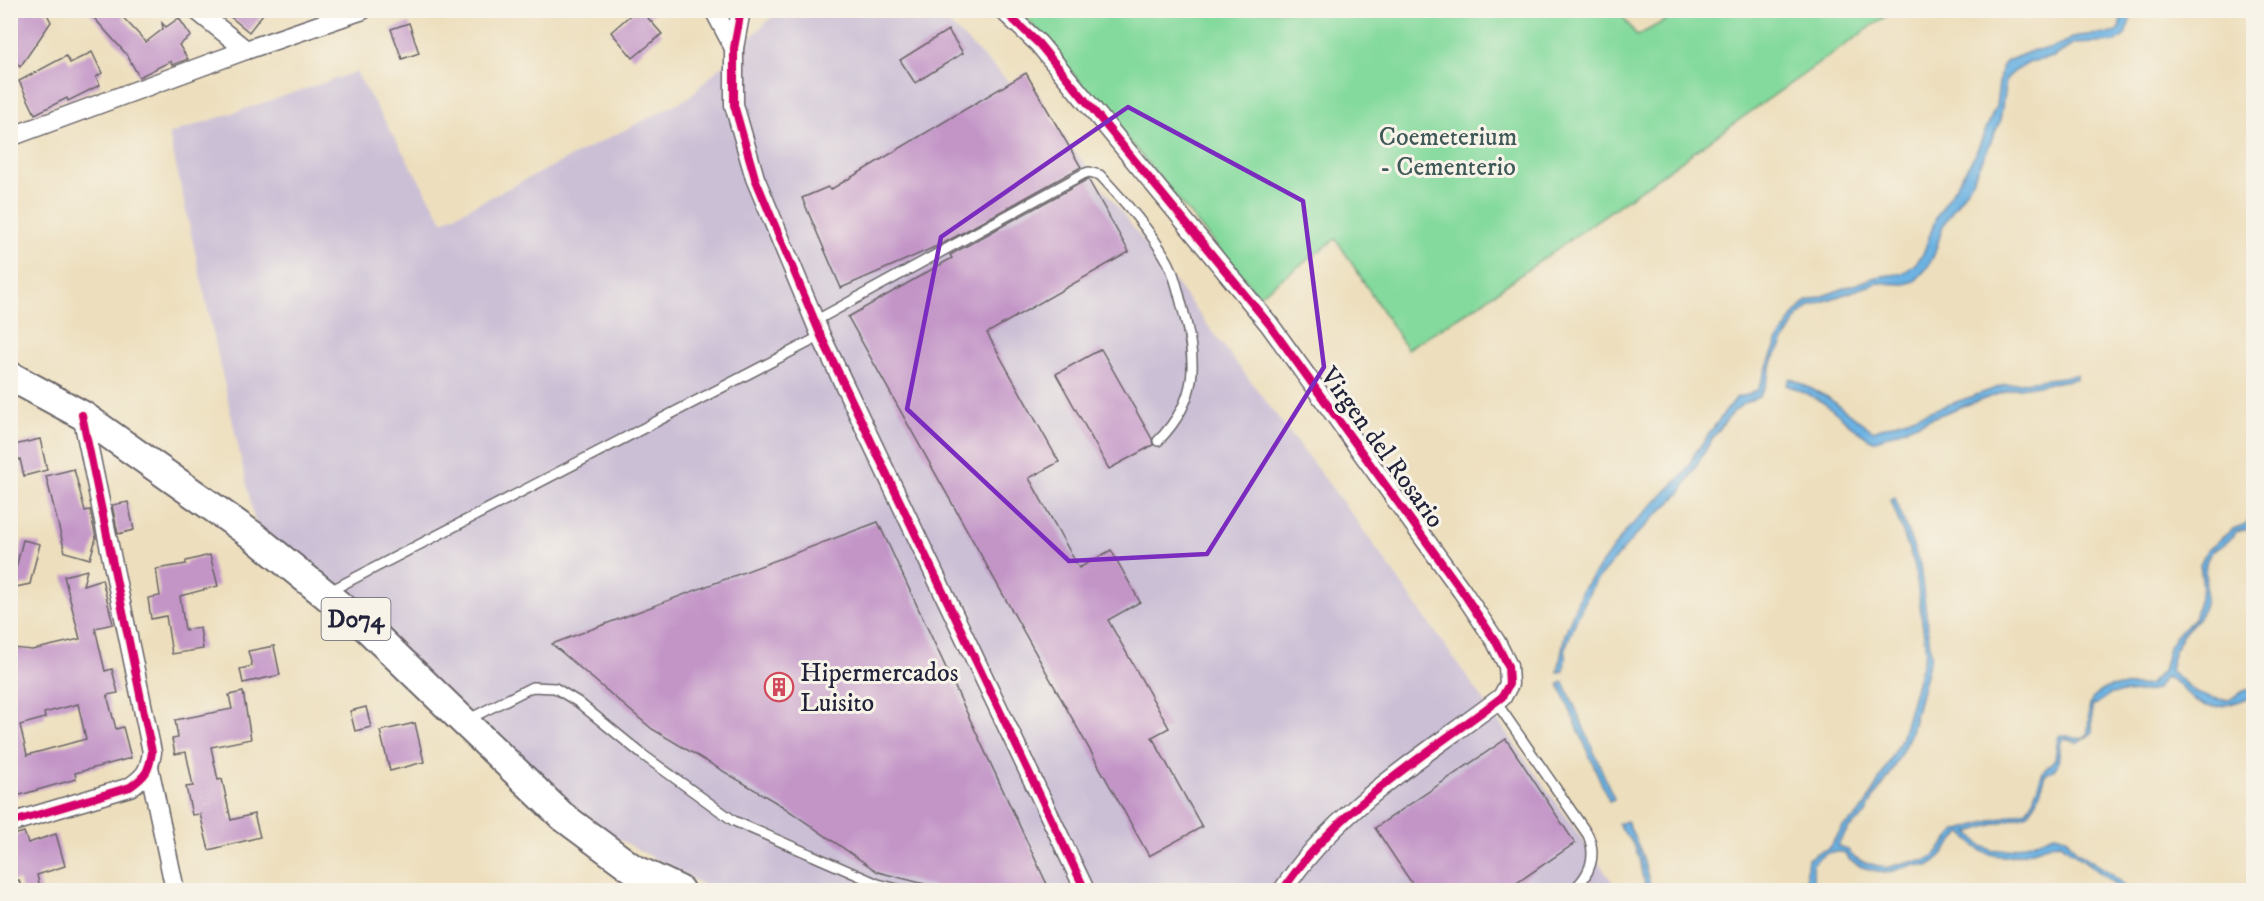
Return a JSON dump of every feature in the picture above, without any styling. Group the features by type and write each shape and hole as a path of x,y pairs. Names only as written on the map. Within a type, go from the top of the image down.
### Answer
{"main road":[{"name":"D074","path":"10,376 82,415 252,535 367,628 562,816 632,868 679,891"}],"street":[{"path":"196,10 246,50"},
{"path":"10,137 246,50 363,10"},
{"path":"714,10 734,48"},
{"path":"741,10 734,48 734,105 752,168 818,328 1085,891"},
{"name":"Virgen del Rosario","path":"1004,10 1046,53 1269,324 1462,591 1496,642 1508,666 1507,691 1496,702 1381,788 1334,828 1298,868 1283,891"},
{"path":"10,823 130,787 146,772 152,752 82,415"},
{"path":"146,772 175,891"}],"lane":[{"path":"325,594 818,328 1083,174 1100,175 1124,201 1169,263 1185,320 1192,367 1188,396 1181,414 1158,441"},
{"path":"464,722 532,687 555,688 578,702 643,755 734,821 878,884 901,891"},
{"path":"1496,702 1588,835 1593,847 1590,867 1584,880 1573,891"}],"highlighted area":[{"path":"1128,107 1303,201 1324,367 1207,554 1069,561 907,409 941,237"}],"shaded area":[{"path":"778,11 936,11 1061,133 1354,517 1618,890 712,890 595,826 256,527 169,134 356,72 443,221 688,98"}],"green space":[{"name":"Coemeterium - Cementerio","path":"1618,10 1637,36 1683,11 1893,11 1472,309 1407,349 1336,239 1258,296 1021,11"}],"water":[{"path":"2123,11 2133,11 2125,35 2116,42 2074,44 2054,57 2030,62 2006,79 2000,121 1984,157 1971,183 1944,223 1934,255 1927,268 1915,281 1905,284 1877,283 1810,306 1798,317 1773,360 1765,387 1759,397 1746,402 1734,411 1713,437 1681,492 1635,536 1594,583 1566,646 1564,671 1558,672 1565,634 1582,590 1626,531 1686,472 1694,455 1737,397 1758,390 1777,342 1794,315 1806,302 1876,277 1904,273 1923,254 1936,218 1975,155 1996,106 2001,68 2007,61 2034,50 2050,49 2077,36 2114,33 2119,29"},
{"path":"2076,375 2076,379 2013,389 1874,441 1863,435 1821,401 1787,385 1790,378 1827,397 1873,431 2005,385"},
{"path":"1895,498 1920,565 1931,655 1910,735 1865,815 1848,829 1837,846 1848,849 1851,855 1863,862 1886,868 1907,862 1925,861 1933,857 1956,831 2026,811 2032,802 2043,772 2055,759 2060,735 2080,739 2087,734 2089,707 2098,693 2111,687 2149,685 2163,671 2169,647 2176,636 2194,619 2203,587 2200,564 2207,550 2233,529 2246,524 2253,516 2250,528 2236,532 2208,558 2205,570 2206,590 2203,610 2180,640 2170,671 2202,695 2228,700 2243,691 2253,690 2253,698 2219,707 2207,706 2195,700 2171,679 2165,677 2156,689 2151,691 2111,694 2092,707 2092,733 2078,743 2062,739 2057,764 2052,771 2046,774 2037,801 2028,814 1969,832 1980,845 1993,851 2011,849 2055,835 2066,838 2076,851 2112,874 2128,890 2121,890 2061,843 2023,853 1998,856 1983,852 1964,833 1960,834 1936,861 1928,866 1913,865 1885,873 1862,867 1848,859 1845,853 1828,853 1813,863 1813,886 1811,890 1804,890 1808,859 1828,849 1843,827 1865,806 1901,740 1926,651 1915,566 1891,500"},
{"path":"1564,682 1614,799 1609,801 1559,684"},
{"path":"1627,821 1641,852 1650,885 1661,890 1647,890 1635,847 1618,824"}],"building":[{"path":"10,10 45,10 51,22 20,67 10,54"},
{"path":"87,10 116,10 146,42 163,29 162,23 166,27 179,18 191,36 179,45 188,59 172,65 171,61 139,77 127,55"},
{"path":"222,10 266,10 249,32"},
{"path":"636,10 657,10 648,18 662,34 633,58 611,32"},
{"path":"409,23 419,53 402,59 391,29"},
{"path":"948,30 963,53 915,83 900,60"},
{"path":"92,52 102,73 96,77 100,85 35,114 19,81 66,56 70,63"},
{"path":"1026,73 1081,167 944,243 841,288 802,198 828,187 830,190"},
{"path":"1088,179 1129,252 987,333 1059,462 1029,478 1079,568 1111,550 1140,602 1108,620 1169,728 1152,737 1202,827 1149,856 848,317 952,258 950,255"},
{"path":"1101,349 1152,439 1153,445 1109,469 1056,374"},
{"path":"40,439 47,470 24,476 20,459 10,461 10,446"},
{"path":"74,469 85,511 90,510 96,538 90,559 65,552 46,476"},
{"path":"128,502 134,530 118,534 112,505"},
{"name":"Hipermercados Luisito","path":"878,522 1050,891 952,891 878,872 782,806 652,729 552,644"},
{"path":"23,540 40,544 30,584 11,588"},
{"path":"210,555 218,586 180,596 185,630 200,628 203,649 172,654 166,616 151,619 148,598 160,596 156,569 186,564 186,561"},
{"path":"87,570 83,585 102,579 113,624 95,628 105,671 112,669 118,693 107,695 116,729 123,727 131,758 75,773 76,779 13,797 10,788 10,661 13,648 32,650 80,639 64,576","holes":["78,704 86,739 27,755 20,725 45,718 44,713"]},
{"path":"274,646 280,675 243,683 240,669 252,666 248,651"},
{"path":"243,692 251,739 211,747 218,780 222,779 231,820 254,814 260,837 209,850 200,814 192,815 186,787 193,786 186,752 175,754 172,739 178,738 175,720 232,709 229,695"},
{"path":"366,707 371,727 355,731 350,711"},
{"path":"415,723 424,762 390,771 380,731"},
{"path":"1506,739 1575,843 1505,891 1417,891 1375,828"},
{"path":"24,832 28,843 56,834 65,866 37,875 41,891 22,891 19,880 10,882 10,836"}],"cycle path":[{"path":"741,10 734,48 734,105 755,178 821,336 1085,890"},
{"path":"1003,10 1039,44 1269,324 1462,591 1496,642 1508,666 1509,684 1502,697 1384,784 1356,808 1329,833 1283,890"},
{"path":"10,823 130,787 140,780 150,764 152,752 82,415"}],"place":[{"name":"Hipermercados Luisito","path":"779,687"}]}
